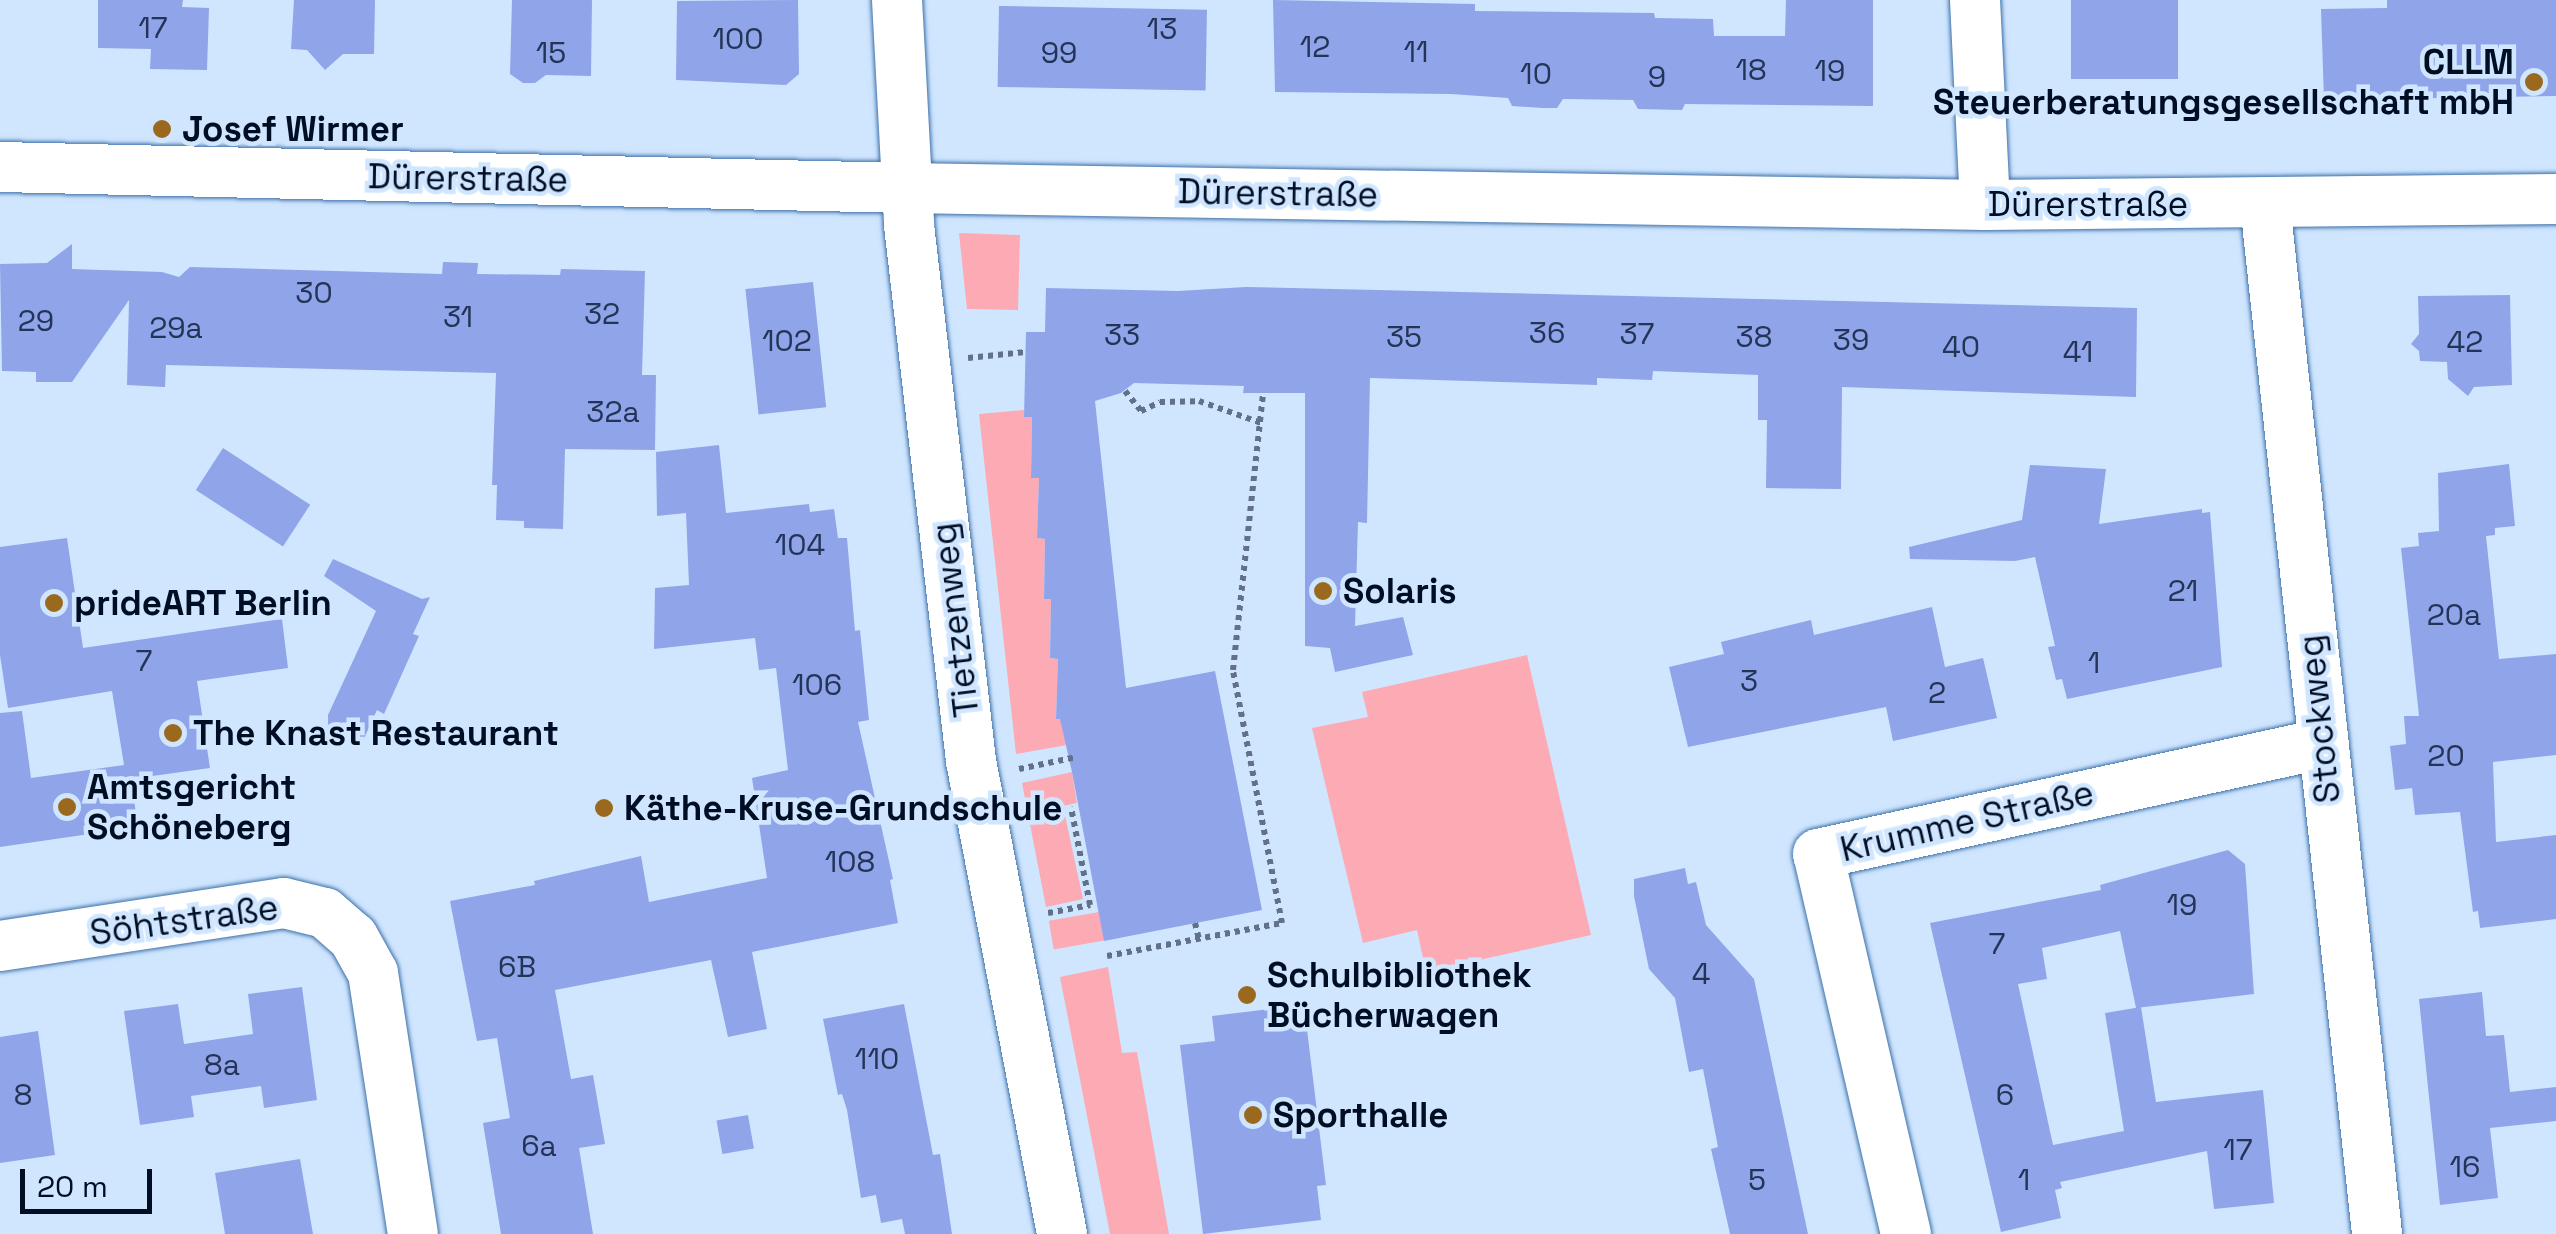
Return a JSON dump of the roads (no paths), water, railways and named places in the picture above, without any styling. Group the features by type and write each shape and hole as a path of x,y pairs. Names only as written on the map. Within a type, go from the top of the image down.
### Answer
{"street":[{"name":"Tietzenweg","path":"897,0 905,188 971,761 1062,1234"},
{"path":"1975,0 1985,205"},
{"name":"Dürerstraße","path":"0,167 905,188 1985,205 2556,199"},
{"name":"Stockweg","path":"2265,204 2377,1234"},
{"name":"Krumme Straße","path":"1906,1234 1818,854 2321,744"},
{"name":"Söhtstraße","path":"0,946 284,903 325,913 353,937 373,973 413,1234"}],"place":[{"name":"CLLM Steuerberatungsgesellschaft mbH","path":"2534,82"},
{"name":"Josef Wirmer","path":"162,129"},
{"name":"Solaris","path":"1323,591"},
{"name":"prideART Berlin","path":"54,603"},
{"name":"The Knast Restaurant","path":"173,733"},
{"name":"Amtsgericht Schöneberg","path":"67,807"},
{"name":"Käthe-Kruse-Grundschule","path":"604,808"},
{"name":"Schulbibliothek Bücherwagen","path":"1247,995"},
{"name":"Sporthalle","path":"1253,1115"}]}
